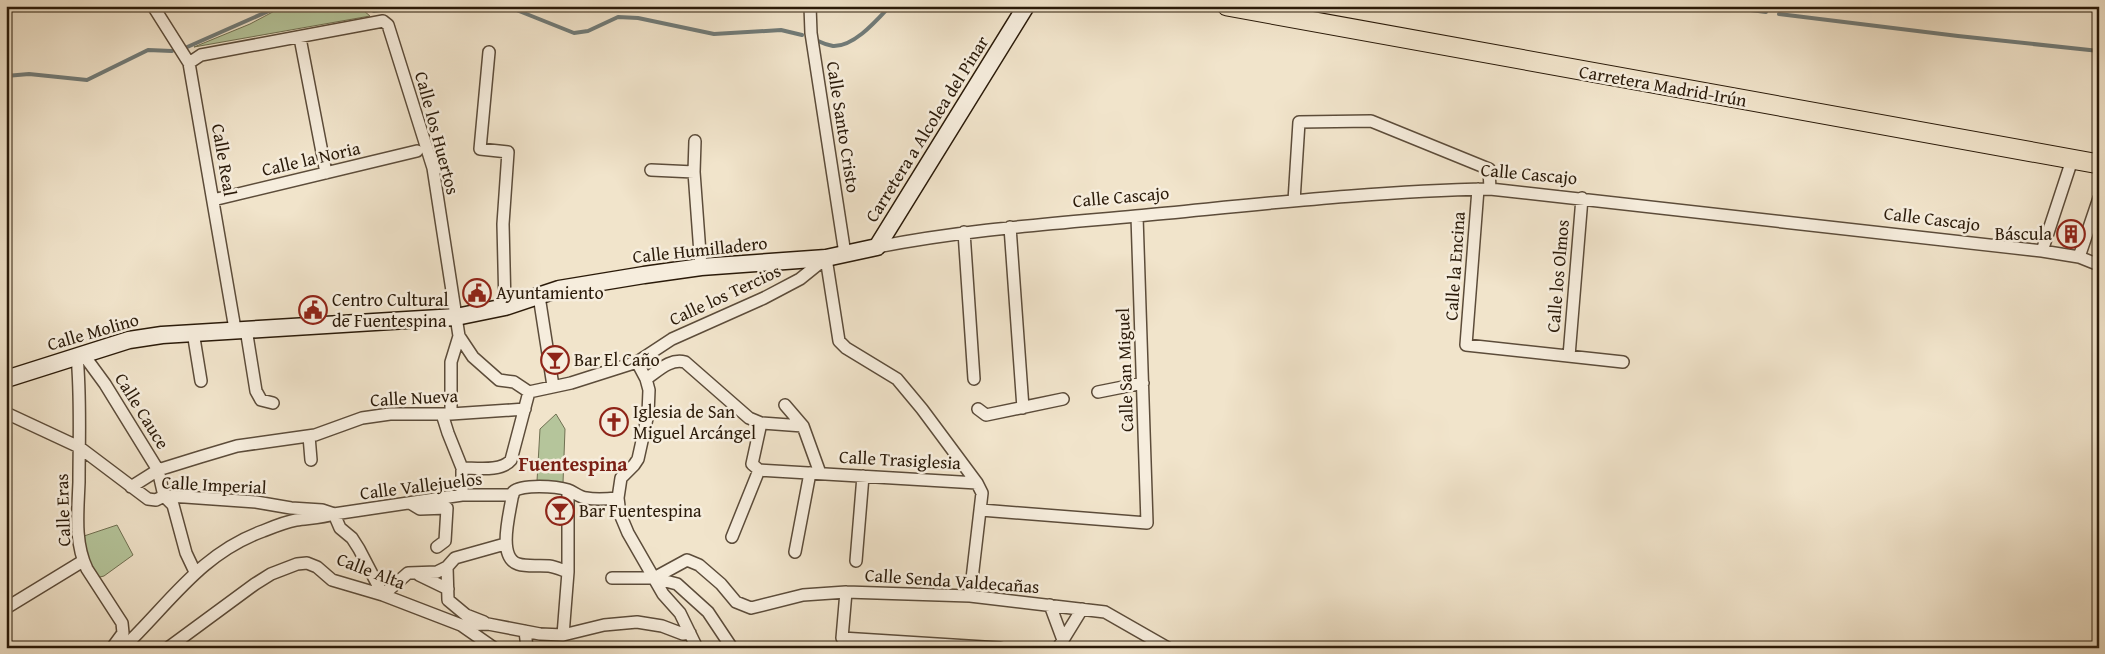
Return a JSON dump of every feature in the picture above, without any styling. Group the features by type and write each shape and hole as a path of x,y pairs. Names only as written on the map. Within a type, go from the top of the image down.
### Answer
{"highway":[{"name":"Carretera Madrid-Irún","path":"1227,6 2099,164"}],"main road":[{"name":"Carretera a Alcolea del Pinar","path":"877,247 1026,6"},
{"name":"Calle Cascajo","path":"845,254 877,247"},
{"name":"Calle Humilladero","path":"456,317 505,307 559,289 701,267 826,258 845,254"},
{"name":"Calle Molino","path":"6,379 129,340 193,332 456,317"}],"street":[{"name":"Calle Real","path":"153,6 189,63 213,200 240,329 256,391 261,400 273,403"},
{"name":"Calle Santo Cristo","path":"810,6 811,33 845,254"},
{"name":"Calle los Huertos","path":"300,38 383,21 388,24 433,168 459,336"},
{"path":"189,63 201,55 300,38 326,173"},
{"path":"489,52 480,149 508,152 503,224 505,307"},
{"path":"1294,201 1299,122 1370,121 1489,169 1490,188"},
{"path":"695,141 694,172 701,267"},
{"name":"Calle la Noria","path":"213,200 417,152"},
{"path":"2042,251 2072,160"},
{"path":"652,170 694,172"},
{"name":"Calle Cascajo","path":"877,247 964,232 1010,227 1294,201 1443,189 1490,188 2042,251 2079,257 2099,265"},
{"name":"Calle la Encina","path":"1478,189 1466,345 1569,356"},
{"name":"Calle los Olmos","path":"1569,356 1582,198"},
{"path":"2079,257 2099,198"},
{"name":"Calle San Miguel","path":"981,510 1146,523 1137,216"},
{"path":"1010,227 1023,408"},
{"path":"964,232 974,379"},
{"path":"826,258 839,341 846,348 897,380 922,409 977,483 982,493 970,596"},
{"name":"Calle los Tercios","path":"530,392 571,383 637,362 672,339 764,298 800,279 826,258"},
{"path":"539,296 553,386"},
{"path":"193,332 201,380"},
{"path":"459,336 473,357 499,380 514,382 530,392 511,460 507,465 462,468"},
{"path":"459,336 451,362 447,414 448,434 462,468 462,495"},
{"name":"Calle Eras","path":"80,355 77,532 83,561 100,591 122,623 123,633 112,648"},
{"name":"Calle Cauce","path":"80,355 105,384 158,470 164,496 173,505 186,553 194,572"},
{"path":"1569,356 1623,362"},
{"path":"646,379 670,363 678,360 685,362 749,418 761,423 803,426"},
{"path":"637,362 646,379 649,390 648,414 640,452 634,465 621,478 618,498 620,514 628,533 663,594 680,613 697,648"},
{"path":"1098,392 1143,383"},
{"path":"978,409 986,415 1063,399"},
{"name":"Calle Trasiglesia","path":"785,405 803,426 815,473"},
{"name":"Calle Nueva","path":"132,487 158,470 238,446 309,436 362,418 390,414 447,414 525,409"},
{"name":"Calle Imperial","path":"6,413 79,447 148,499 156,500 164,496 256,502 291,508 322,510 334,514"},
{"path":"732,538 759,470 752,464 761,423"},
{"path":"309,436 312,460"},
{"name":"Calle Trasiglesia","path":"759,470 977,483"},
{"path":"795,552 815,473"},
{"path":"856,561 863,476"},
{"name":"Calle Vallejuelos","path":"123,648 194,572 214,556 262,531 295,520 321,518 334,514 462,495 513,495 517,488 524,487 568,490 583,498 597,500 618,498"},
{"path":"563,635 568,572 568,490"},
{"path":"513,495 505,544 506,554 518,564 552,566 568,572"},
{"path":"410,503 420,509 447,508 445,541 437,547"},
{"path":"334,514 340,528 352,538 359,549 383,595 408,573 437,572 447,567 455,558 505,544"},
{"path":"654,578 687,560 699,565 721,584 736,602 751,608 802,596 846,592"},
{"path":"6,608 83,561"},
{"name":"Calle Alta","path":"168,648 271,574 297,564 307,563 317,567 332,580 383,595 461,625 488,624 525,631 563,635 604,625 637,622 662,626 683,634 690,632"},
{"path":"447,567 448,600 457,608 488,624"},
{"path":"418,574 448,588"},
{"path":"612,578 654,578 677,584 708,612 732,648"},
{"name":"Calle Senda Valdecañas","path":"1000,648 842,638 846,592 970,596 1105,612 1168,648"},
{"name":"Calle Senda Valdecañas","path":"1050,605 1060,644"},
{"name":"Calle Senda Valdecañas","path":"1060,644 1082,609"},
{"path":"461,625 494,648"},
{"path":"525,631 527,648"}],"green space":[{"path":"284,6 358,6 370,16 194,47 250,24"},
{"path":"556,414 565,429 563,483 537,481 540,429"},
{"path":"117,525 133,555 100,577 92,569 81,537"}],"waterway":[{"path":"185,48 280,6"},
{"path":"367,6 374,11 407,6"},
{"path":"462,6 514,9 574,33 588,31 618,17 638,18 714,34 781,30 802,35"},
{"path":"818,41 833,46 849,42 865,32 890,6"},
{"path":"1499,6 1505,6"},
{"path":"1720,6 1766,12"},
{"path":"1779,14 2099,51"},
{"path":"6,76 29,74 87,80 148,50 172,51"}],"place":[{"name":"Báscula","path":"2071,234"},
{"name":"Ayuntamiento","path":"477,293"},
{"name":"Centro Cultural de Fuentespina","path":"313,310"},
{"name":"Bar El Caño","path":"555,360"},
{"name":"Iglesia de San Miguel Arcángel","path":"614,422"},
{"name":"Bar Fuentespina","path":"560,511"}],"district":[{"name":"Fuentespina","path":"573,464"}]}
